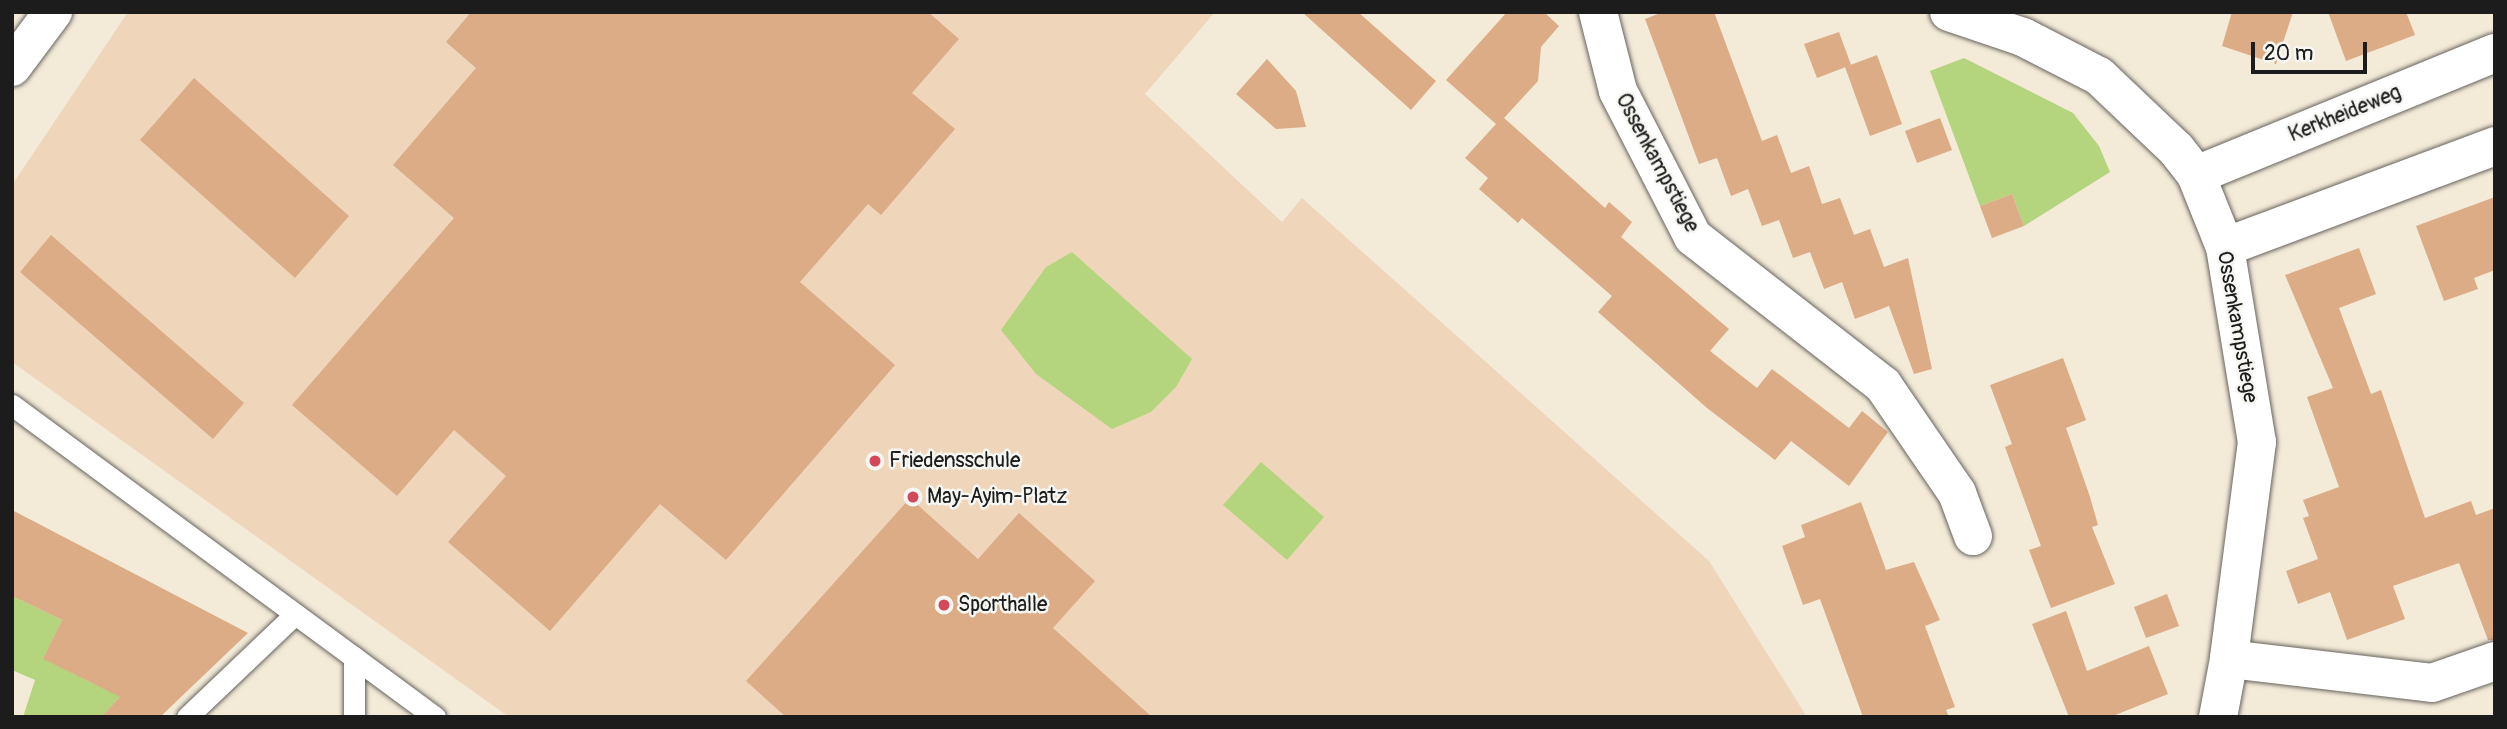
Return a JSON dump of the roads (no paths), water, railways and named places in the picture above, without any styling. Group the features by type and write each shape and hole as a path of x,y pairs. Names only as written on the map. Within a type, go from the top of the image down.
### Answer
{"street":[{"path":"12,67 53,12"},
{"name":"Ossenkampstiege","path":"1598,12 1618,91 1693,237 1883,385 1957,493 1973,536"},
{"name":"Ossenkampstiege","path":"1949,12 2023,37 2099,76 2176,149 2196,175 2225,247 2257,442 2229,659 2218,717"},
{"name":"Kerkheideweg","path":"2196,175 2495,52"},
{"path":"2225,247 2495,146"},
{"path":"2229,659 2432,683 2495,661"}],"lane":[{"path":"12,405 435,717"},
{"path":"187,717 295,614"},
{"path":"354,657 354,717"}],"place":[{"name":"Friedensschule","path":"875,461"},
{"name":"May-Ayim-Platz","path":"913,497"},
{"name":"Sporthalle","path":"944,605"}]}
